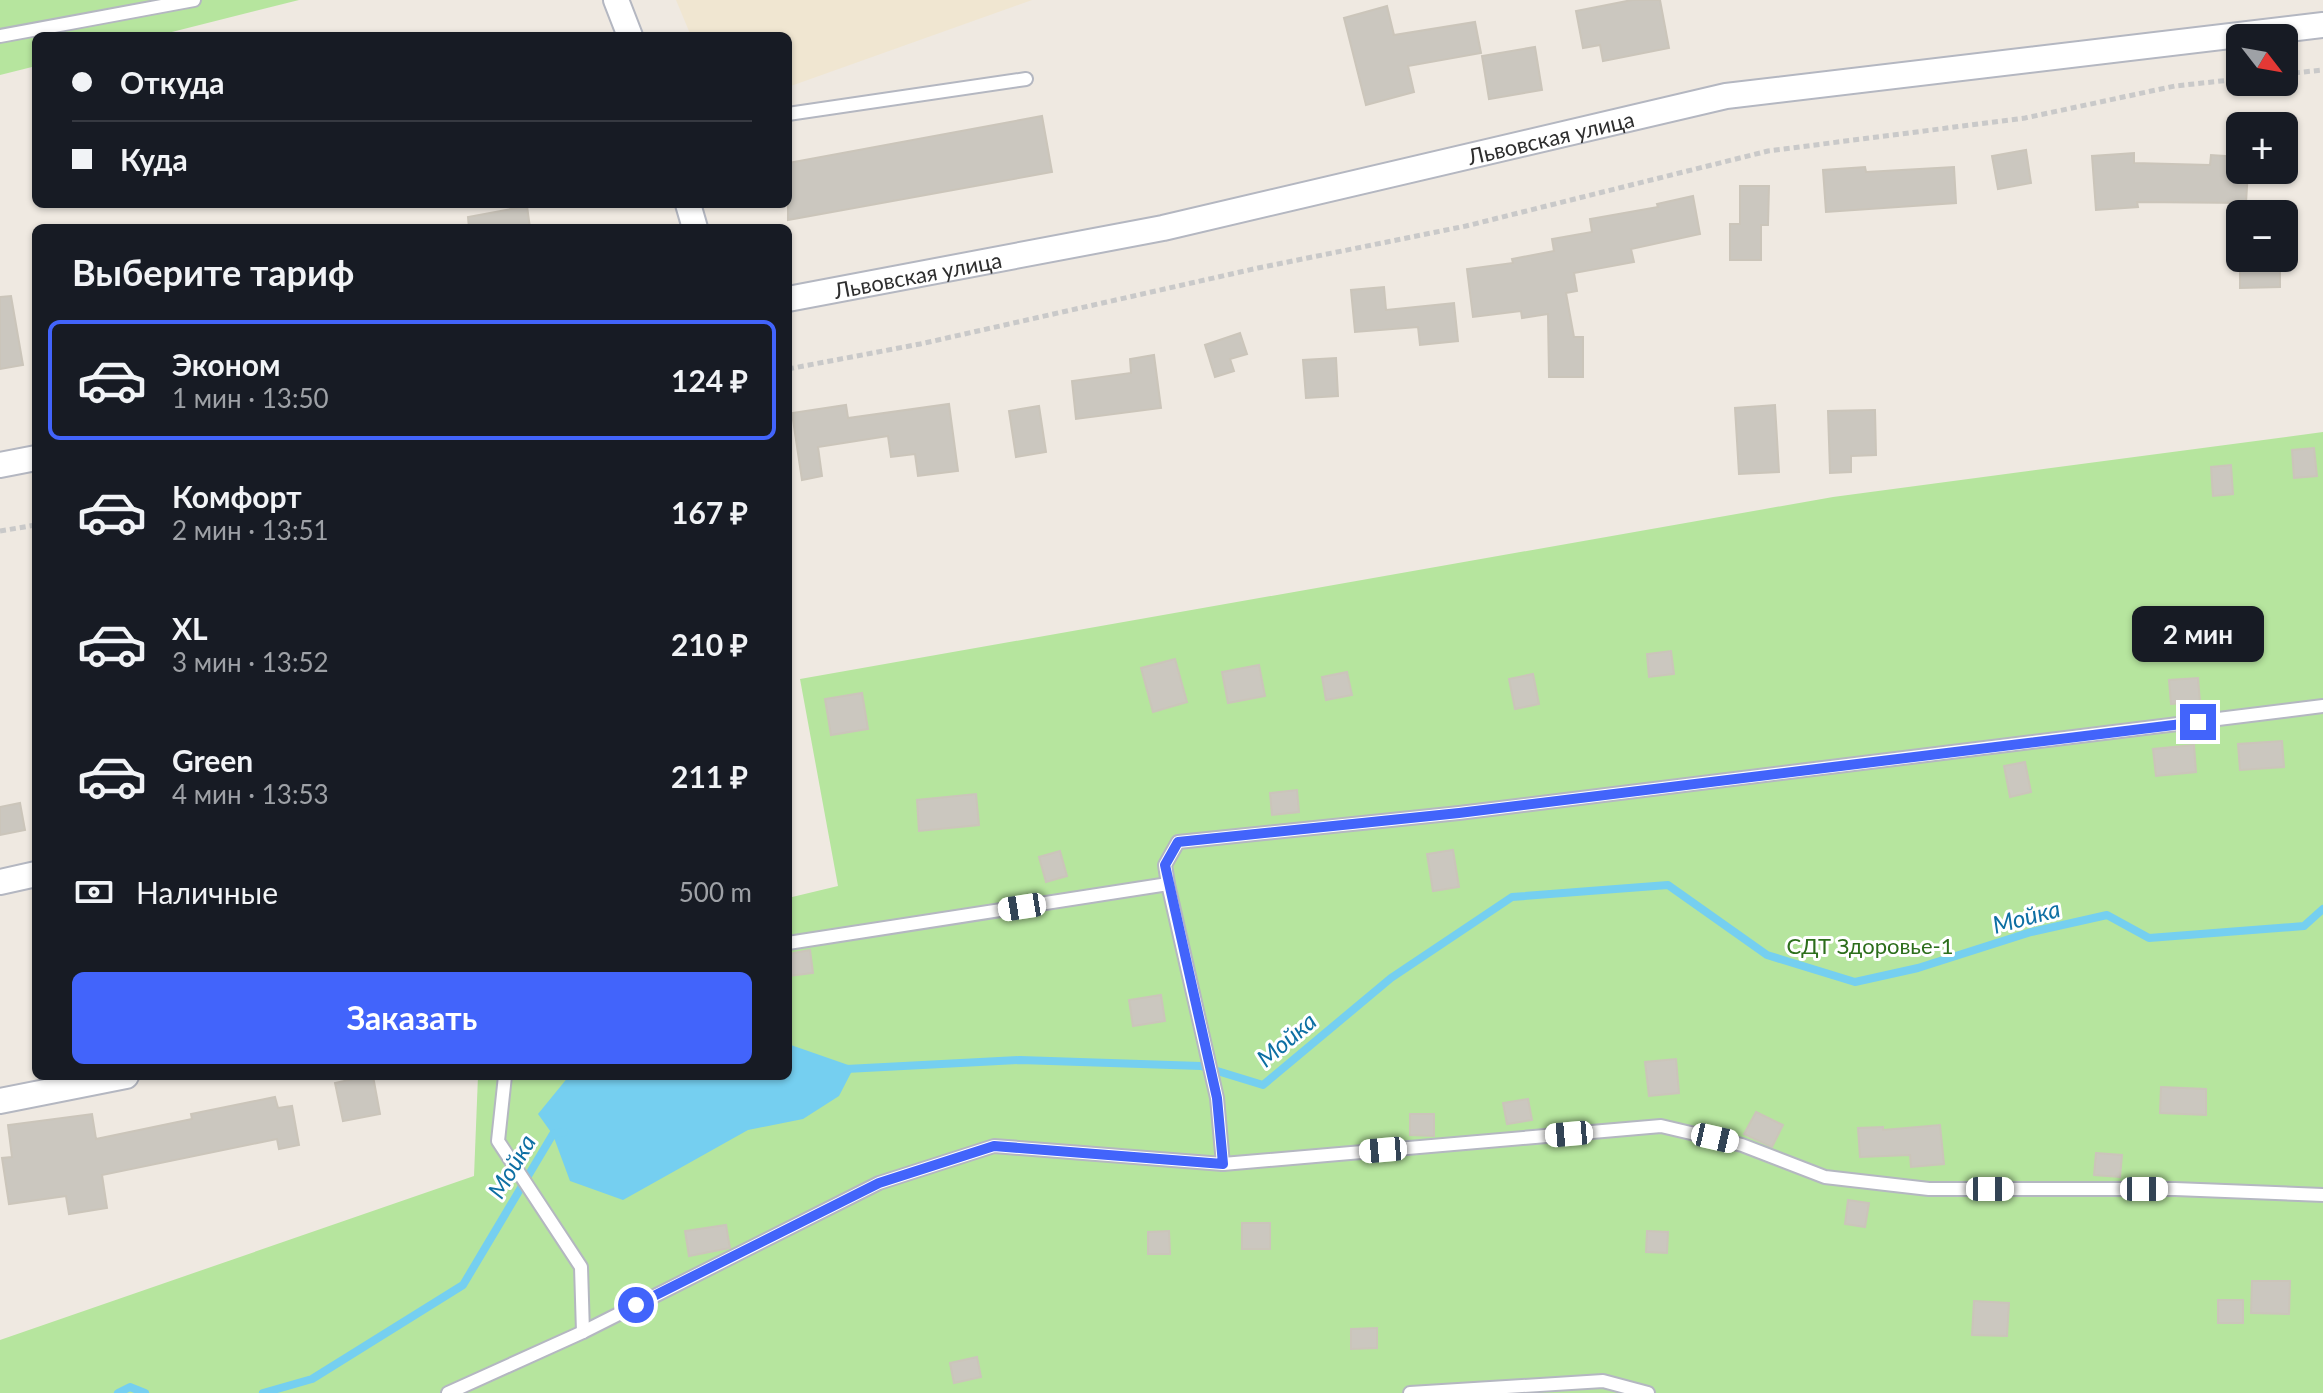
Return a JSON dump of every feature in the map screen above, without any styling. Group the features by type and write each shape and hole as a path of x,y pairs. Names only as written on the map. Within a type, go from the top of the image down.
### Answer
{"street":[{"path":"616,0 628,32"},
{"name":"Львовская улица","path":"792,298 1163,228 1726,96 2323,25"},
{"path":"0,465 32,459"},
{"path":"0,882 32,875"},
{"path":"0,1101 106,1080"}],"lane":[{"path":"0,36 194,0"},
{"path":"792,113 1026,79"},
{"path":"1223,1164 1217,1098 1165,865 1178,842 1459,813 2323,706"},
{"path":"792,942 1168,884"},
{"path":"505,1080 498,1141 581,1267 583,1332"},
{"path":"448,1393 583,1332 879,1183 994,1146 1223,1164 1661,1126 1742,1145 1825,1177 1929,1189 2175,1189 2323,1195"},
{"path":"1410,1393 1603,1381 1648,1393"}],"path":[{"path":"2298,73 2323,70"},
{"path":"792,368 920,344 1258,268 1466,226 1768,151 2025,118 2175,86 2226,81"},
{"path":"0,531 32,526"}],"shaded area":[{"path":"676,0 1032,0 792,86 792,32 689,32"}],"green space":[{"path":"0,0 299,0 172,32 32,32 32,67 0,75"},
{"name":"СДТ Здоровье-1","path":"2323,432 2323,1393 0,1393 0,1340 474,1176 478,1080 792,1080 792,897 838,886 800,679 1833,497"}],"water":[{"path":"792,1045 854,1067 839,1096 803,1119 748,1130 623,1200 570,1181 553,1135 538,1114 566,1080 792,1080"}],"building":[{"path":"1632,0 1660,0 1669,48 1603,61 1600,45 1583,48 1576,11"},
{"path":"1387,6 1394,35 1475,22 1481,53 1408,66 1414,92 1366,105 1344,18"},
{"path":"1535,47 1542,90 1489,99 1482,56"},
{"path":"1042,116 1052,172 788,220 788,208 792,208 792,162"},
{"path":"2026,150 2031,183 1998,189 1992,156"},
{"path":"2134,153 2134,163 2210,165 2211,155 2226,156 2226,184 2247,184 2246,200 2226,200 2226,203 2137,202 2138,207 2096,210 2092,156"},
{"path":"1865,167 1866,172 1954,167 1956,203 1826,212 1823,170"},
{"path":"1740,186 1769,186 1768,225 1761,225 1761,260 1730,260 1730,224 1740,224"},
{"path":"1693,196 1700,234 1631,249 1634,262 1574,273 1577,291 1566,293 1574,337 1583,337 1583,377 1549,377 1548,314 1522,318 1521,311 1473,317 1467,269 1513,263 1512,259 1554,251 1552,239 1592,232 1590,219 1658,207 1657,204"},
{"path":"527,208 529,224 469,224 468,217"},
{"path":"2240,272 2280,272 2280,287 2240,288"},
{"path":"1384,287 1386,310 1454,303 1458,341 1420,345 1418,327 1355,332 1351,290"},
{"path":"11,296 23,365 0,369 0,297"},
{"path":"1240,333 1247,354 1230,359 1234,371 1215,377 1205,345"},
{"path":"1154,355 1161,408 1076,419 1072,381 1131,373 1130,359"},
{"path":"1336,358 1338,396 1306,398 1303,360"},
{"path":"949,404 958,471 918,476 915,454 891,457 888,436 818,447 822,476 802,480 792,413 846,405 848,418"},
{"path":"1775,405 1779,472 1739,474 1735,408"},
{"path":"1039,406 1046,452 1016,457 1009,411"},
{"path":"1875,410 1876,455 1851,456 1851,472 1830,473 1828,411"},
{"path":"2314,448 2317,476 2294,478 2292,450"},
{"path":"2231,465 2233,494 2213,496 2211,467"},
{"path":"1671,651 1674,674 1649,677 1647,654"},
{"path":"1175,659 1187,702 1153,712 1141,668"},
{"path":"1259,665 1265,696 1228,703 1222,672"},
{"path":"1347,672 1352,695 1326,700 1322,677"},
{"path":"1533,674 1539,704 1515,709 1509,679"},
{"path":"2198,678 2200,702 2171,704 2169,680"},
{"path":"862,693 868,729 831,735 825,699"},
{"path":"2282,741 2284,767 2240,770 2238,744"},
{"path":"2194,745 2196,772 2156,776 2153,749"},
{"path":"2025,762 2031,792 2010,797 2004,766"},
{"path":"1297,790 1299,812 1272,815 1270,793"},
{"path":"976,794 979,825 919,831 917,800"},
{"path":"20,803 25,830 0,835 0,807"},
{"path":"1453,850 1459,887 1433,891 1427,854"},
{"path":"1060,851 1067,876 1046,882 1039,857"},
{"path":"810,950 813,973 792,976 792,953"},
{"path":"1161,995 1165,1021 1133,1026 1129,1000"},
{"path":"1676,1059 1679,1093 1649,1096 1645,1062"},
{"path":"374,1080 380,1114 343,1121 335,1083"},
{"path":"2161,1087 2206,1089 2206,1115 2160,1113"},
{"path":"275,1097 278,1108 292,1106 299,1145 279,1149 277,1139 102,1175 107,1208 69,1214 66,1196 9,1204 2,1158 12,1157 8,1125 92,1114 96,1139 192,1119 191,1114"},
{"path":"1528,1099 1532,1120 1507,1124 1503,1103"},
{"path":"1756,1112 1783,1125 1772,1147 1744,1134"},
{"path":"1410,1114 1434,1114 1434,1136 1410,1135"},
{"path":"1940,1125 1944,1164 1911,1167 1910,1155 1860,1157 1858,1128 1883,1127 1883,1130"},
{"path":"2096,1153 2122,1155 2120,1177 2094,1175"},
{"path":"1848,1200 1869,1203 1865,1227 1845,1224"},
{"path":"1242,1223 1270,1223 1270,1249 1242,1249"},
{"path":"726,1225 730,1248 689,1256 685,1231"},
{"path":"1169,1231 1170,1254 1148,1254 1148,1232"},
{"path":"1647,1231 1668,1232 1667,1253 1646,1252"},
{"path":"2252,1281 2290,1281 2289,1314 2251,1313"},
{"path":"2218,1300 2243,1300 2243,1323 2218,1323"},
{"path":"1974,1301 2009,1303 2007,1336 1972,1335"},
{"path":"1377,1328 1377,1348 1351,1349 1351,1329"},
{"path":"977,1357 981,1377 954,1383 950,1363"}],"waterway":[{"name":"Мойка","path":"846,1069 1020,1060 1201,1066 1263,1085 1391,978 1512,897 1668,885 1767,955 1855,982 1918,968 2031,932 2107,915 2149,938 2304,926 2323,909"},
{"name":"Мойка","path":"263,1393 312,1379 463,1285 553,1134 564,1132"},
{"name":"Мойка","path":"118,1393 130,1387 145,1393"}],"route":[{"path":"636,1305 879,1183 994,1146 1223,1164 1217,1098 1165,865 1178,842 1459,813 2198,722"}]}
